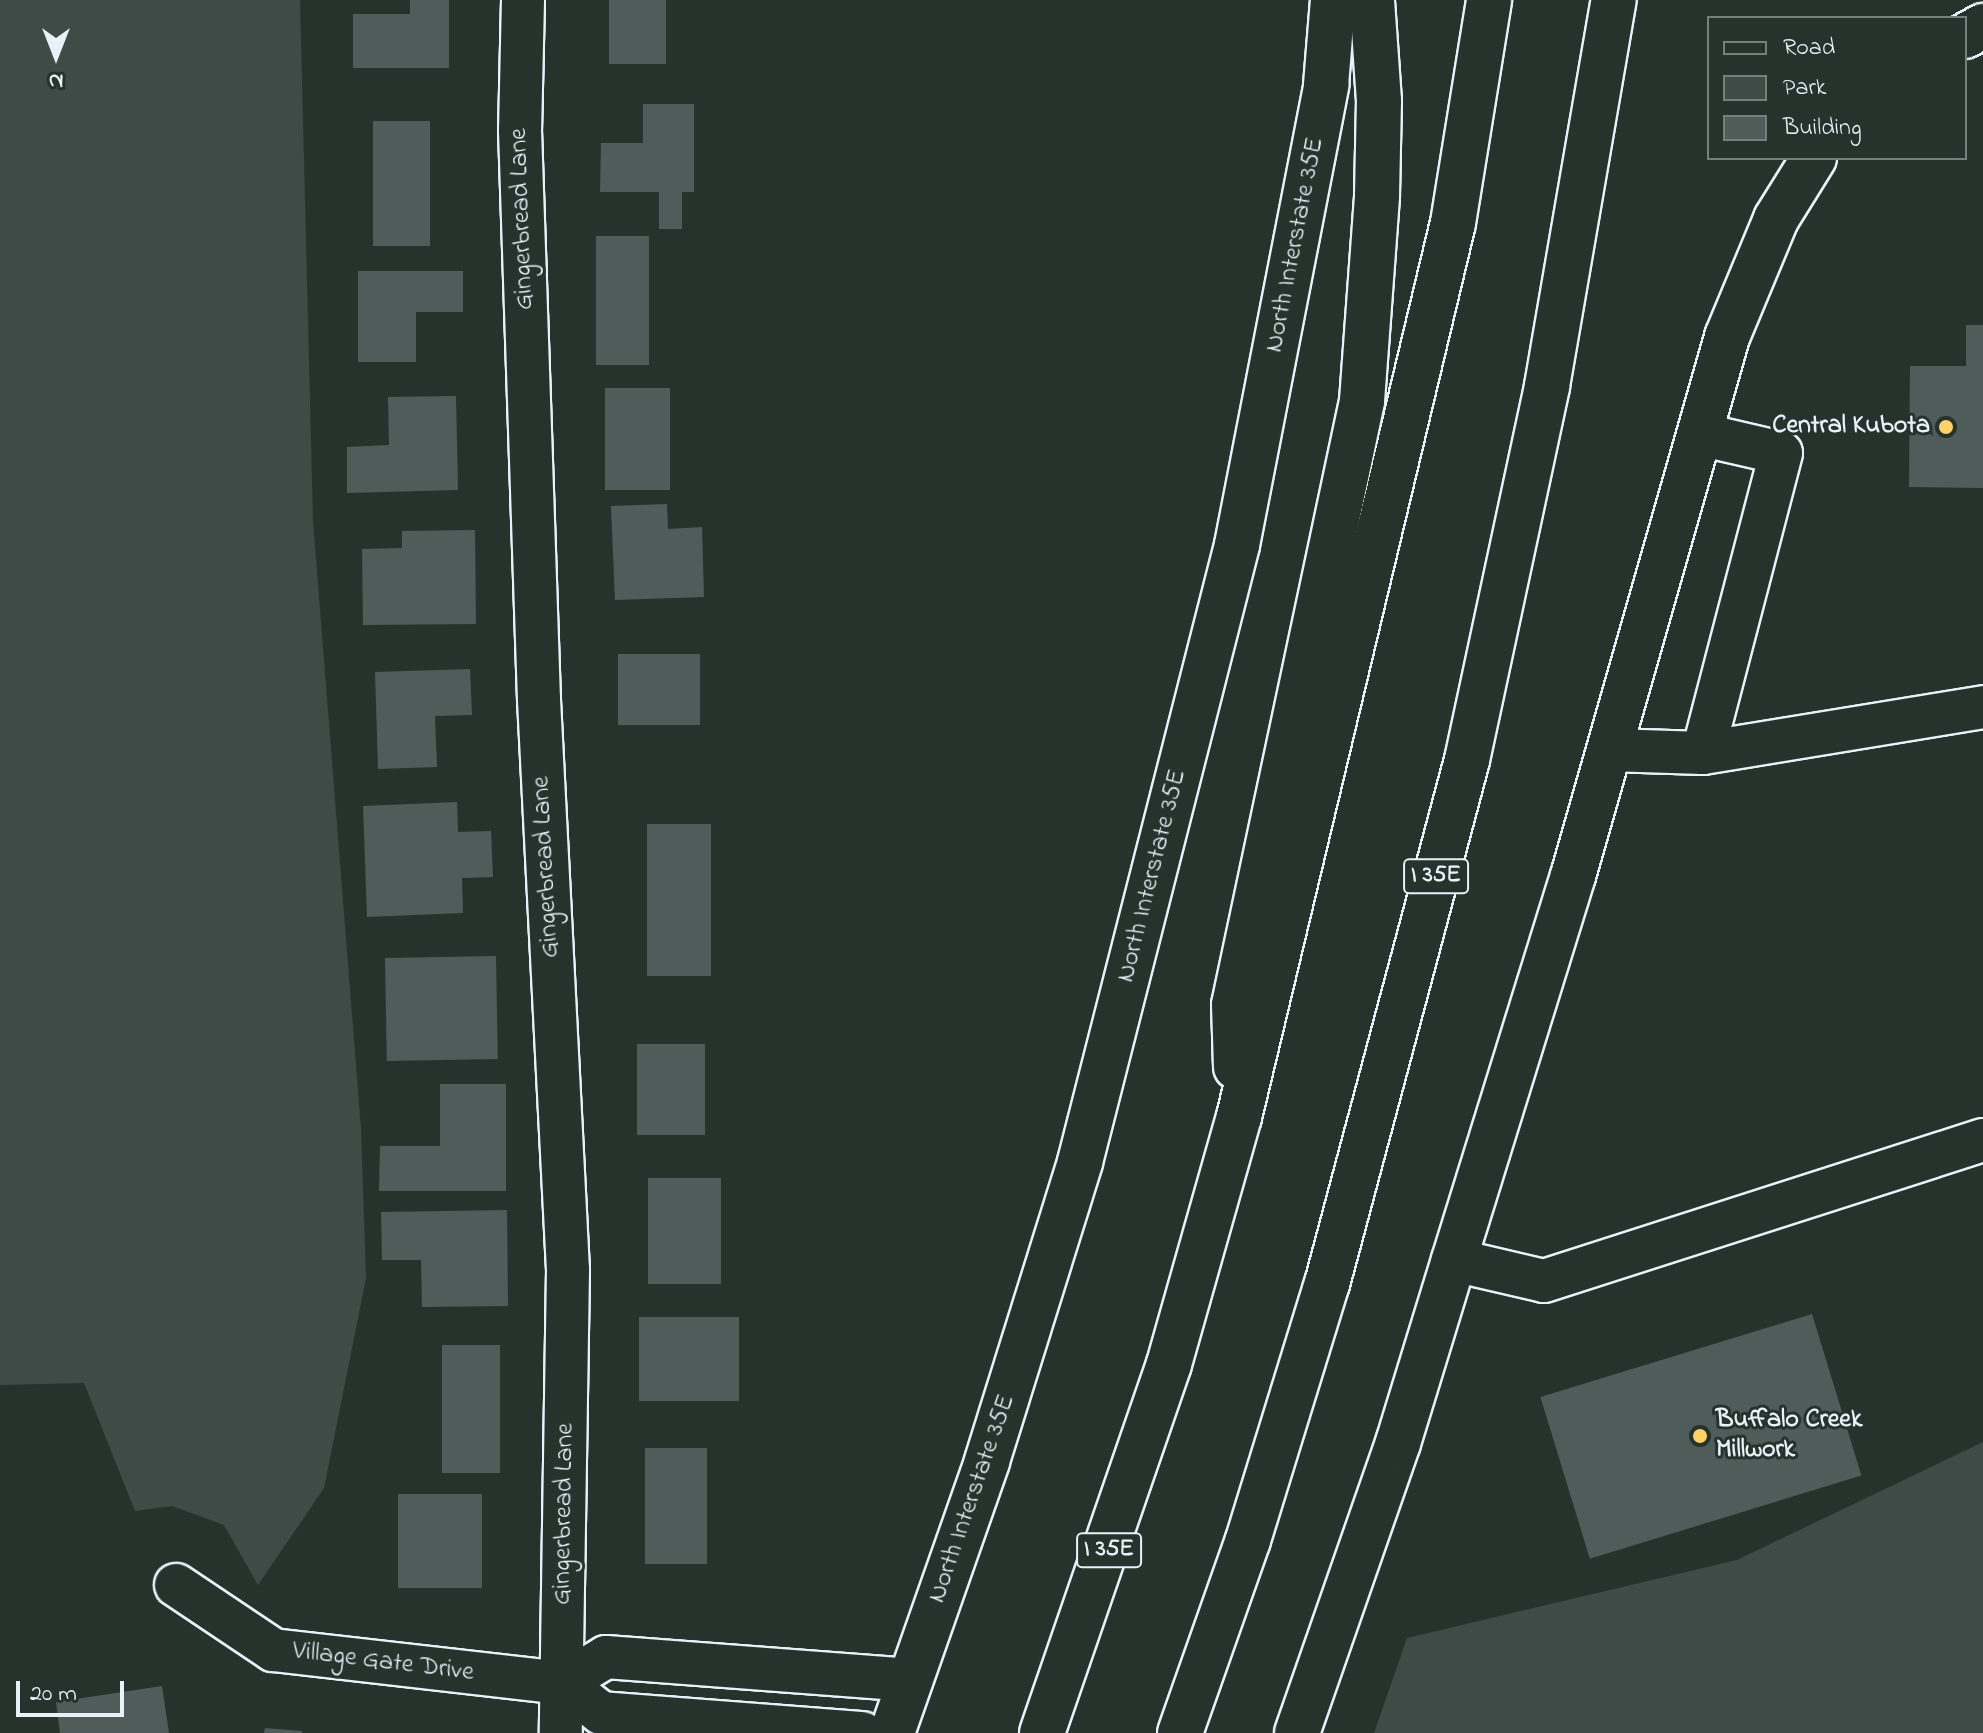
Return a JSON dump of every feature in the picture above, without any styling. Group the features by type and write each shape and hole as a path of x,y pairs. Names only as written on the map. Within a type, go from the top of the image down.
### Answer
{"main road":[{"name":"North Interstate 35E","path":"892,1733 987,1461 1080,1162 1237,545 1326,85 1333,0"},
{"path":"1239,1117 1234,1005 1362,401 1378,148 1372,0"},
{"name":"I 35E","path":"1042,1733 1169,1364 1239,1117 1453,223 1489,0"},
{"name":"I 35E","path":"1180,1733 1248,1540 1327,1284 1467,760 1547,386 1614,0"},
{"path":"1297,1733 1388,1472 1454,1260 1609,750 1727,337 1776,219 1813,160"}],"street":[{"name":"Gingerbread Lane","path":"523,0 520,130 538,684 568,1270 561,1733"},
{"path":"1699,434 1781,453 1703,753"},
{"path":"1609,750 1703,753 1983,707"},
{"path":"1454,1260 1544,1281 1983,1140"},
{"name":"Village Gate Drive","path":"176,1585 273,1650 563,1683"},
{"path":"862,1733 601,1713 563,1683 606,1657 911,1680"},
{"path":"786,1727 805,1672"}],"green space":[{"path":"0,0 300,0 313,521 361,1129 366,1278 324,1488 258,1585 224,1525 172,1506 135,1511 84,1383 0,1385"},
{"path":"1983,1442 1983,1733 1374,1733 1407,1638 1737,1560"}],"building":[{"path":"410,0 449,0 449,68 353,68 353,14 410,14"},
{"path":"609,0 666,0 666,64 609,64"},
{"path":"643,104 694,104 694,192 682,192 682,229 659,229 659,192 600,192 601,143 643,143"},
{"path":"373,121 430,121 430,246 373,246"},
{"path":"596,236 649,236 649,365 596,365"},
{"path":"358,271 463,271 463,312 416,312 416,362 358,362"},
{"name":"Central Kubota","path":"1966,325 1983,325 1983,488 1909,487 1910,366 1966,366"},
{"path":"605,388 670,388 670,490 605,490"},
{"path":"456,396 458,490 347,493 347,447 389,445 388,397"},
{"path":"667,504 668,529 702,527 704,597 615,600 611,506"},
{"path":"475,530 476,624 363,625 362,549 402,548 402,531"},
{"path":"618,654 700,654 700,725 618,725"},
{"path":"470,669 472,715 435,716 437,767 378,769 375,672"},
{"path":"457,802 458,832 491,831 493,877 462,878 463,913 367,917 363,806"},
{"path":"647,824 711,824 711,976 647,976"},
{"path":"496,956 498,1059 387,1061 385,958"},
{"path":"637,1044 705,1044 705,1135 637,1135"},
{"path":"440,1084 506,1084 506,1191 379,1191 380,1146 440,1146"},
{"path":"648,1178 721,1178 721,1284 648,1284"},
{"path":"507,1210 508,1306 422,1307 421,1260 382,1260 381,1212"},
{"name":"Buffalo Creek Millwork","path":"1812,1314 1861,1476 1590,1559 1540,1397"},
{"path":"639,1317 739,1317 739,1401 639,1401"},
{"path":"442,1345 500,1345 500,1473 442,1473"},
{"path":"645,1448 707,1448 707,1564 645,1564"},
{"path":"398,1494 482,1494 482,1588 398,1588"},
{"path":"162,1686 169,1733 60,1733 56,1702"},
{"path":"265,1728 302,1731 302,1733 264,1733"}],"place":[{"name":"Central Kubota","path":"1946,427"},
{"name":"Buffalo Creek Millwork","path":"1700,1436"}]}
